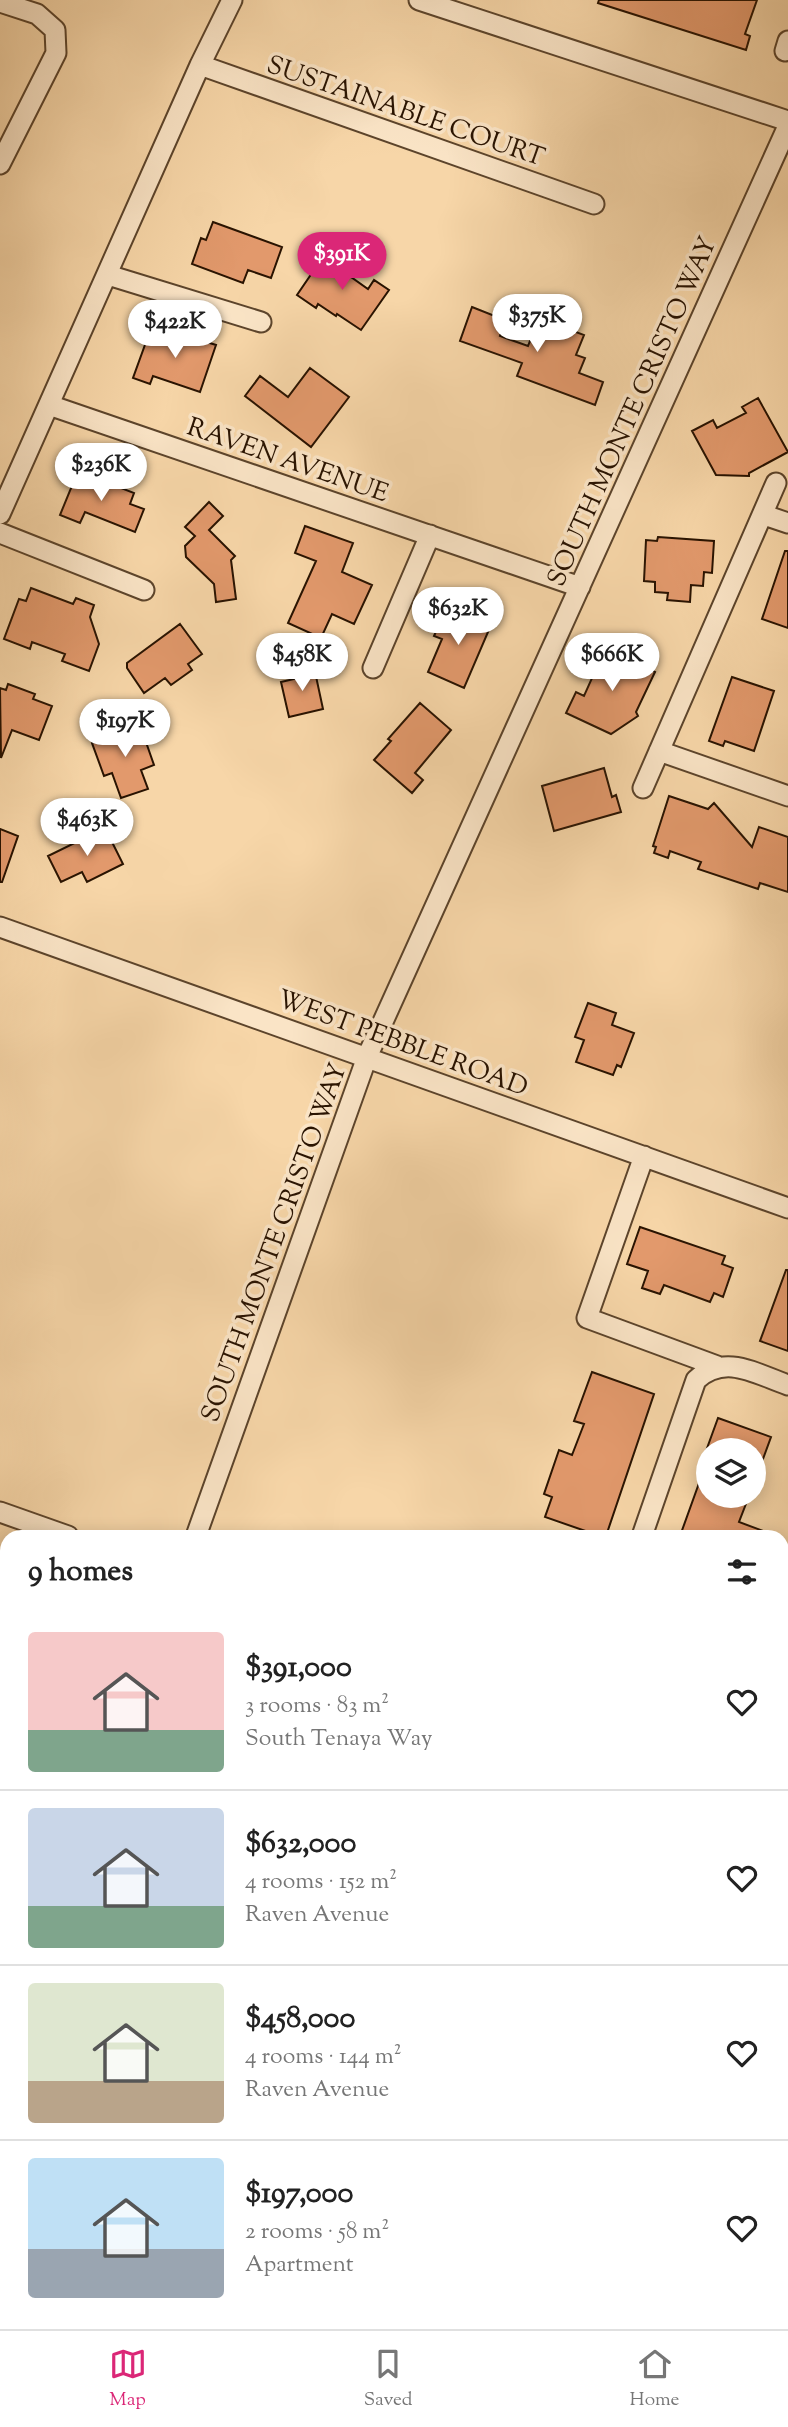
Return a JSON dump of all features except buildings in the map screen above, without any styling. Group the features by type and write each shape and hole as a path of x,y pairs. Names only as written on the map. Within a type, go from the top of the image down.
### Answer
{"street":[{"path":"0,514 200,65 232,0"},
{"path":"419,0 788,124"},
{"path":"0,2 37,14 55,30 55,52 0,164"},
{"name":"SUSTAINABLE COURT","path":"200,65 594,204"},
{"name":"SOUTH MONTE CRISTO WAY","path":"198,1530 367,1057 788,124"},
{"path":"108,275 261,322"},
{"name":"RAVEN AVENUE","path":"49,405 580,587"},
{"path":"643,788 776,483"},
{"path":"764,514 788,523"},
{"path":"0,533 144,590"},
{"path":"373,668 430,535"},
{"path":"660,751 788,796"},
{"name":"WEST PEBBLE ROAD","path":"0,927 788,1208"},
{"path":"644,1156 587,1318 717,1366 742,1369 788,1385"},
{"path":"644,1530 696,1380 717,1366"},
{"path":"0,1512 51,1530"}]}
